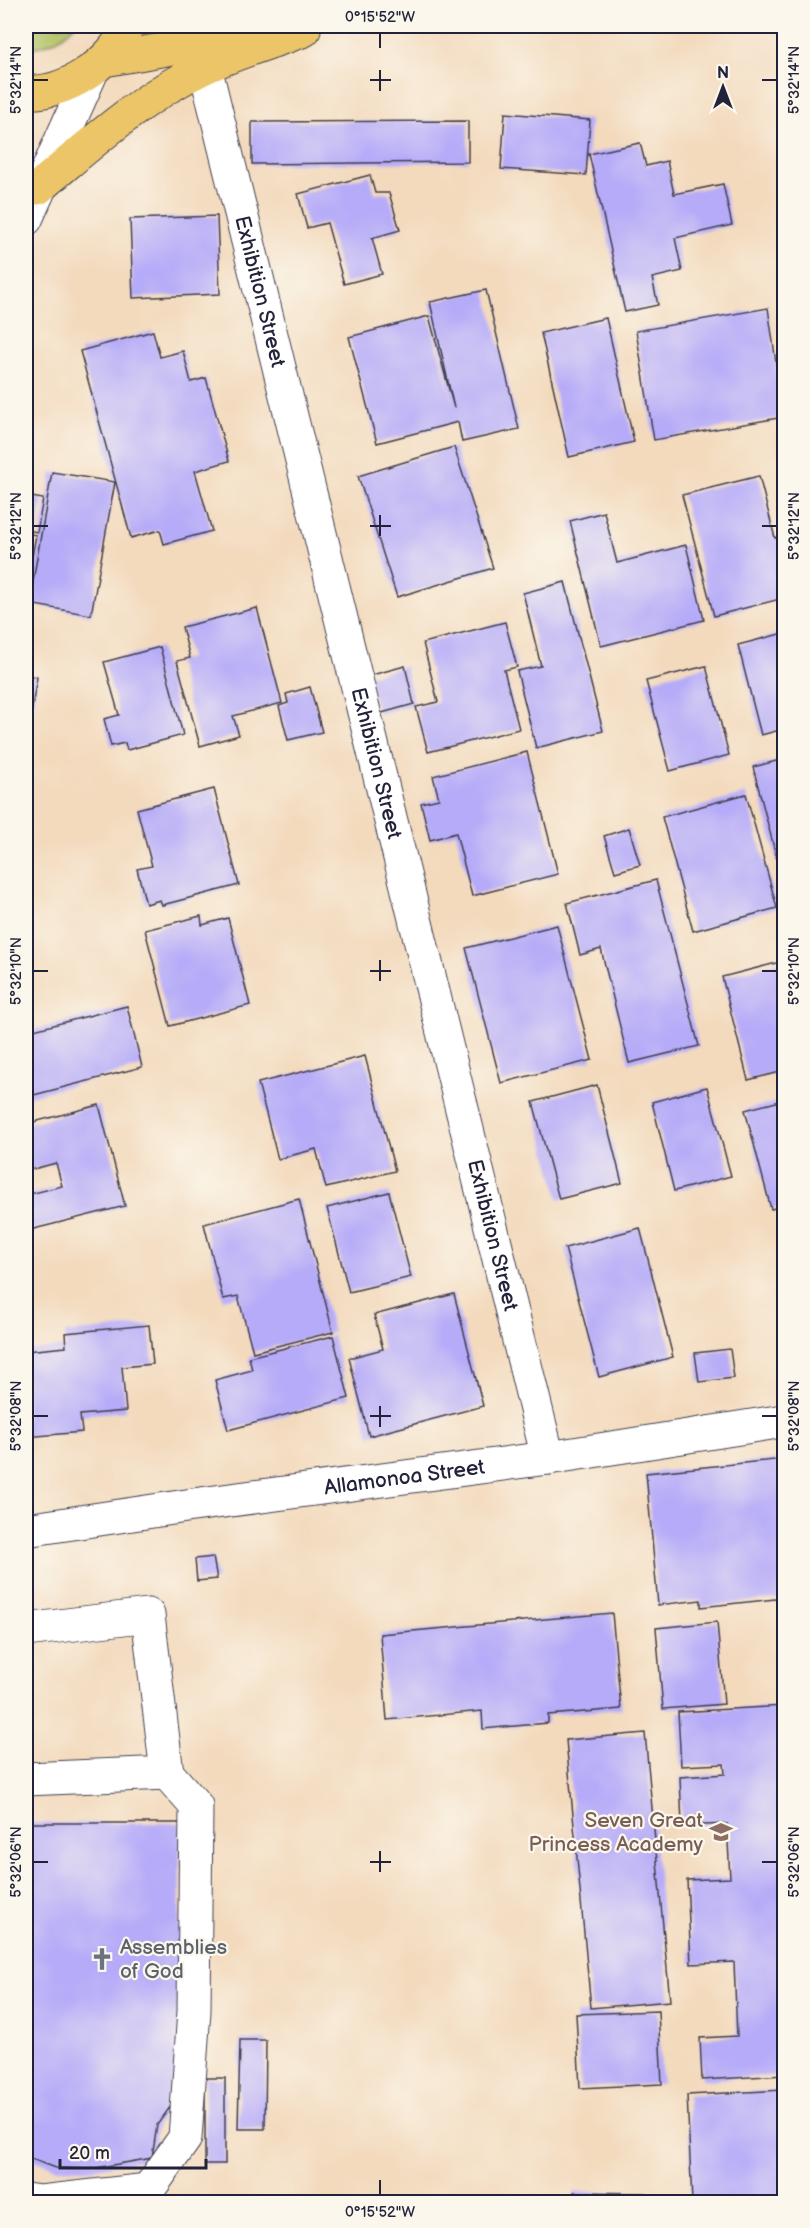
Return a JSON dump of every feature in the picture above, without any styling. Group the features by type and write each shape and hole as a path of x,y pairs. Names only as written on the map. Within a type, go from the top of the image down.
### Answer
{"main road":[{"path":"98,66 128,26"},
{"path":"26,92 62,86 98,66 256,34 315,28"},
{"path":"38,188 110,128 156,95 205,67 315,28"}],"street":[{"path":"26,219 38,188 98,66"},
{"name":"Exhibition Street","path":"205,67 548,1458"},
{"name":"Allamonoa Street","path":"26,1530 192,1505 548,1458 784,1421"},
{"path":"26,1630 148,1615 167,1773 196,1806 194,2011 185,2138 148,2190 40,2202 26,2200"},
{"path":"26,1779 167,1773"}],"green space":[{"path":"26,26 74,26 52,42 26,49"}],"building":[{"path":"505,113 590,120 586,175 501,169"},
{"path":"468,121 468,162 252,164 252,122"},
{"path":"640,143 646,166 667,161 674,194 723,184 732,225 675,238 682,271 652,278 658,305 625,312 589,154"},
{"path":"370,175 375,193 389,193 400,230 372,238 382,274 344,284 327,223 307,228 298,194"},
{"path":"217,216 220,294 133,298 130,219"},
{"path":"486,290 519,429 462,442 458,422 377,443 349,337 429,316 454,408 430,302"},
{"path":"768,308 784,417 654,440 636,331"},
{"path":"606,318 634,442 569,457 541,333"},
{"path":"153,331 160,357 183,351 191,382 206,378 229,461 195,471 212,531 164,544 160,530 131,538 80,351"},
{"path":"454,447 493,568 397,597 358,476"},
{"path":"52,472 115,482 91,615 29,604"},
{"path":"759,476 775,538 784,536 784,598 714,616 682,495"},
{"path":"26,496 43,499 37,532 26,530"},
{"path":"604,512 617,563 686,545 704,620 601,646 570,521"},
{"path":"26,533 36,535 31,562 26,561"},
{"path":"26,563 32,565 27,593 26,593"},
{"path":"565,582 603,731 536,748 517,671 541,666 523,593"},
{"path":"257,608 282,703 233,716 239,735 200,746 177,661 190,658 182,627"},
{"path":"505,622 517,667 504,670 519,729 428,752 416,707 438,702 423,643"},
{"path":"784,633 784,729 761,735 738,645"},
{"path":"160,647 183,735 127,750 125,743 111,746 104,719 119,715 104,662"},
{"path":"405,666 414,704 378,714 368,676"},
{"path":"706,666 729,755 670,771 646,681"},
{"path":"26,675 37,677 31,713 26,712"},
{"path":"310,687 322,732 288,740 279,706 288,703 286,694"},
{"path":"527,752 558,874 472,896 456,833 430,840 421,803 439,799 433,776"},
{"path":"784,759 784,886 753,767"},
{"path":"214,789 239,885 162,905 160,900 146,904 137,869 152,866 137,809"},
{"path":"746,794 777,908 693,931 662,817"},
{"path":"629,828 640,865 615,872 604,836"},
{"path":"656,880 699,1046 629,1063 601,949 580,955 567,903"},
{"path":"201,916 202,925 228,918 250,1005 170,1026 145,930"},
{"path":"557,925 592,1060 501,1083 466,948"},
{"path":"784,961 784,1071 748,1080 722,977"},
{"path":"127,1006 142,1067 26,1097 26,1032"},
{"path":"365,1056 395,1171 326,1188 316,1149 278,1159 258,1083"},
{"path":"597,1085 622,1183 559,1199 533,1102"},
{"path":"707,1087 731,1176 674,1191 652,1102"},
{"path":"784,1100 784,1206 771,1209 745,1110"},
{"path":"99,1105 125,1206 26,1231 26,1195 62,1186 56,1163 26,1171 26,1124"},
{"path":"389,1192 411,1277 349,1292 327,1208"},
{"path":"299,1199 333,1332 253,1352 238,1296 223,1299 204,1224"},
{"path":"640,1228 673,1357 599,1377 565,1248"},
{"path":"454,1294 483,1406 369,1436 349,1358 383,1349 374,1315"},
{"path":"149,1325 153,1364 122,1367 126,1411 80,1415 82,1432 26,1437 26,1351 66,1347 65,1333"},
{"path":"333,1336 349,1398 228,1430 215,1380 252,1370 249,1357"},
{"path":"730,1349 734,1378 699,1382 695,1353"},
{"path":"784,1459 784,1598 701,1607 701,1600 658,1605 646,1473"},
{"path":"213,1557 217,1579 197,1581 195,1559"},
{"path":"612,1613 621,1709 548,1715 548,1723 483,1729 482,1711 387,1720 380,1634"},
{"path":"717,1622 724,1704 663,1709 656,1628"},
{"path":"784,1706 784,2075 702,2080 700,2038 737,2036 734,1962 691,1964 687,1880 730,1878 727,1824 682,1826 680,1777 725,1774 724,1764 681,1766 678,1712"},
{"path":"645,1733 670,2001 591,2008 566,1740"},
{"name":"Assemblies of God","path":"26,1823 180,1823 179,2095 157,2125 152,2158 90,2169 56,2168 26,2157"},
{"path":"658,2011 662,2084 580,2088 576,2014"},
{"path":"240,2040 266,2040 265,2129 238,2129"},
{"path":"205,2078 225,2078 225,2164 205,2164"},
{"path":"784,2090 784,2202 692,2202 687,2095"},
{"path":"574,2192 646,2193 646,2202 574,2202"}],"place":[{"name":"Seven Great Princess Academy","path":"721,1832"},
{"name":"Assemblies of God","path":"102,1959"}]}
